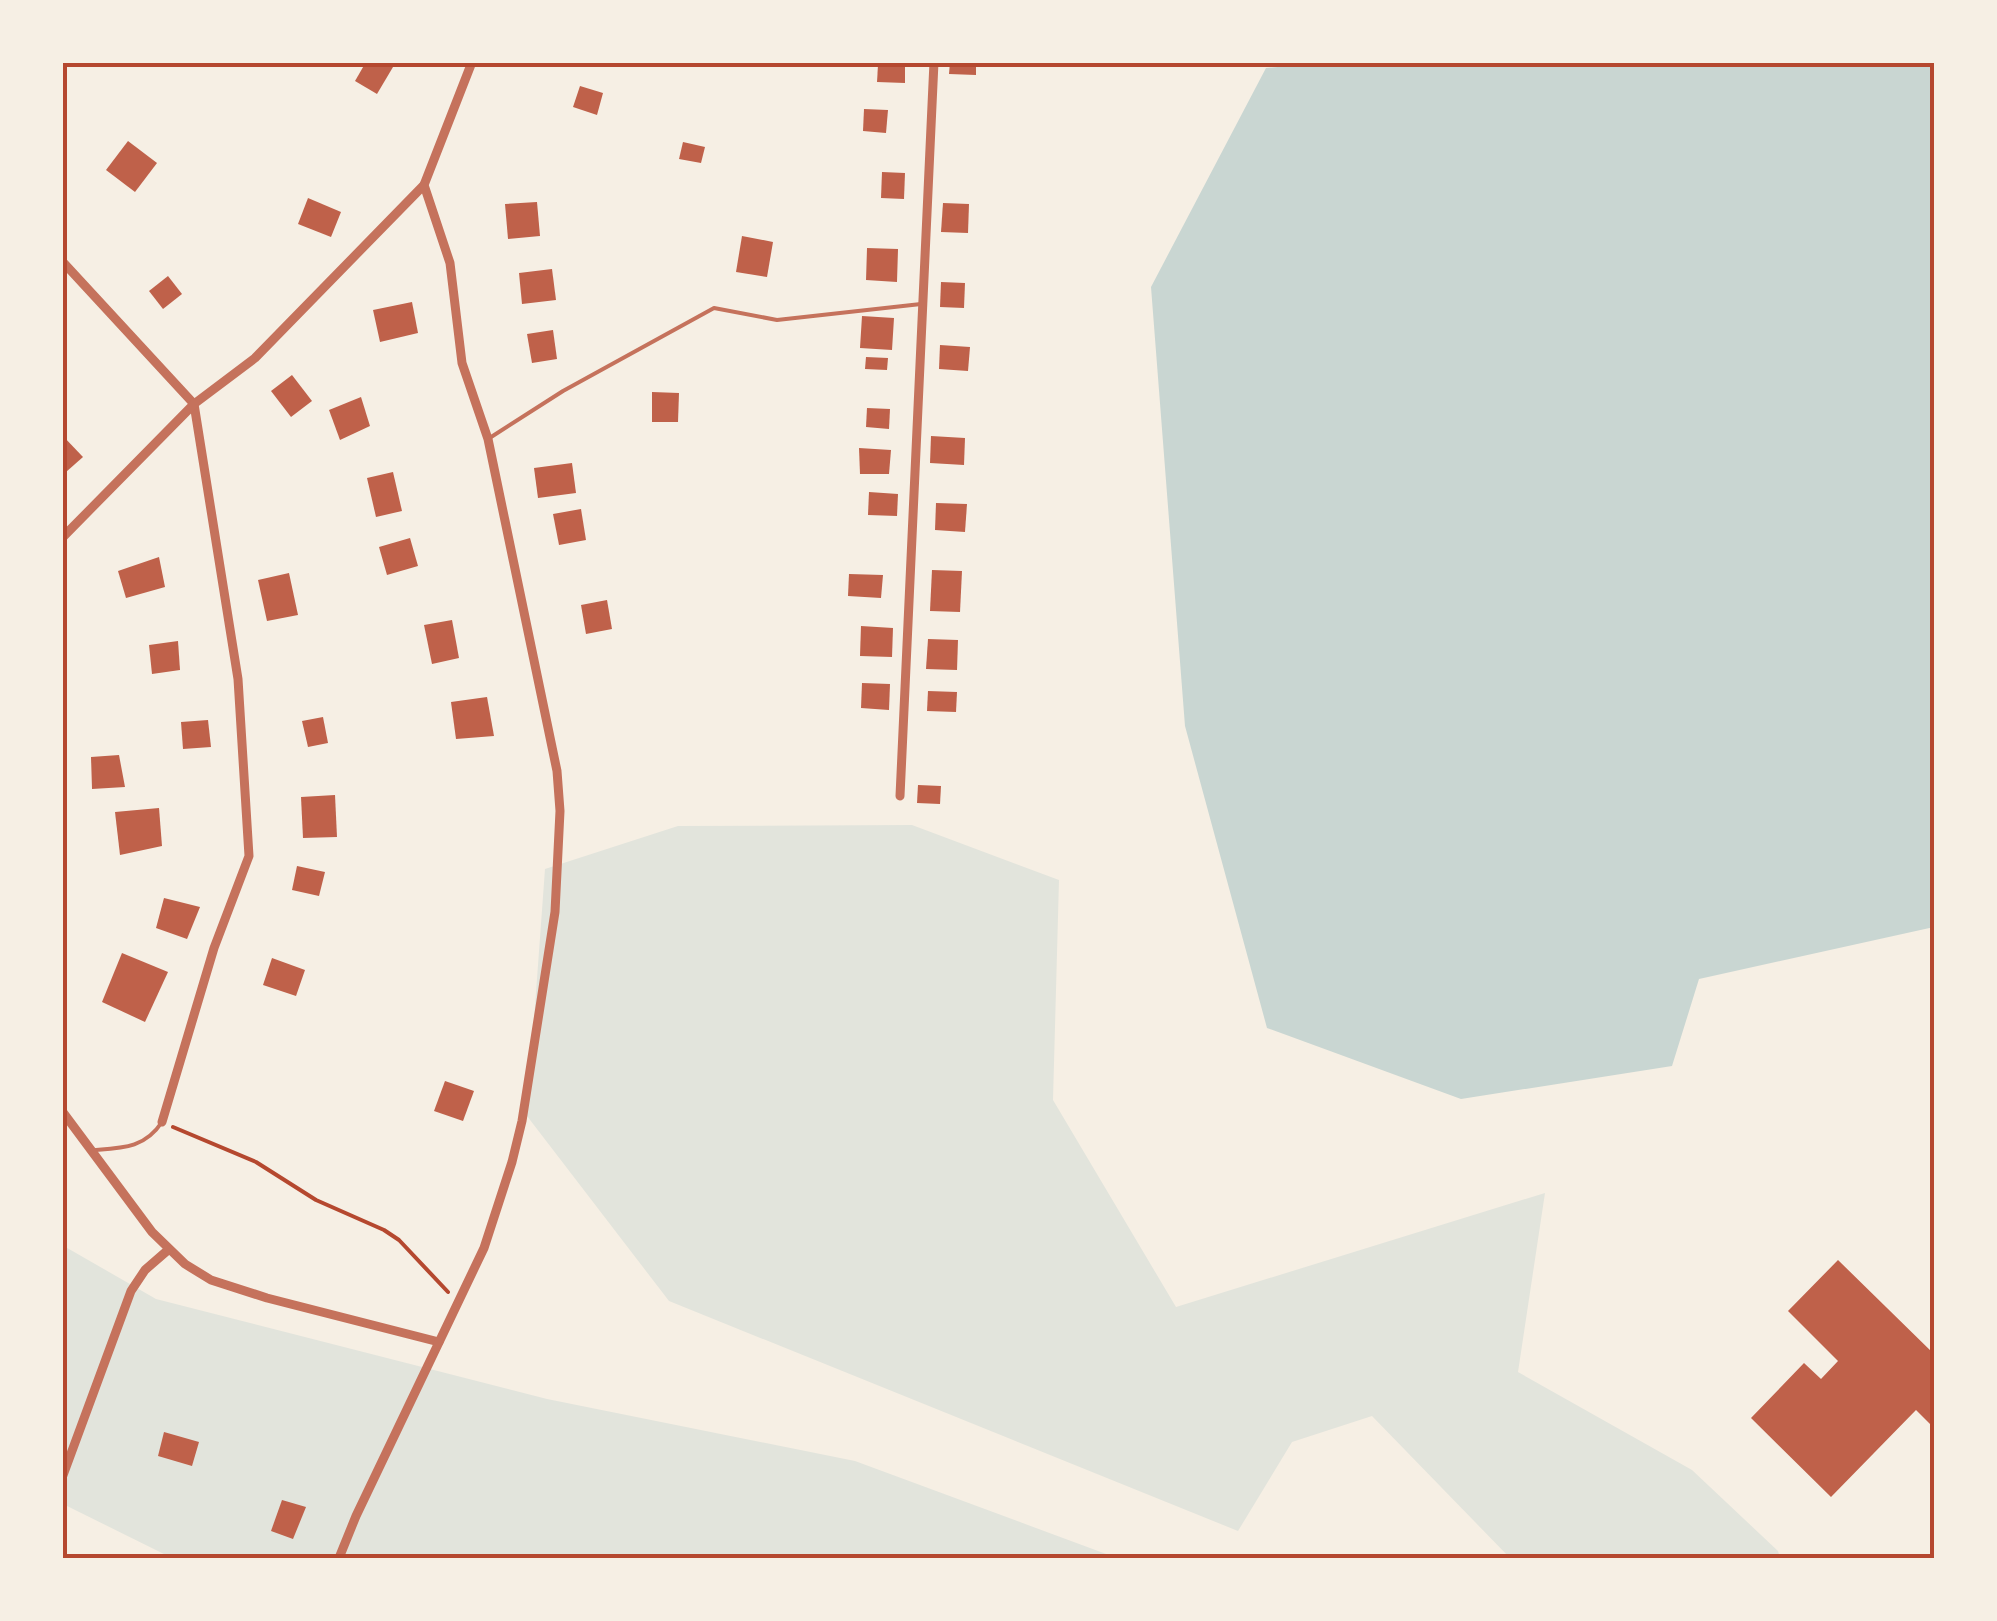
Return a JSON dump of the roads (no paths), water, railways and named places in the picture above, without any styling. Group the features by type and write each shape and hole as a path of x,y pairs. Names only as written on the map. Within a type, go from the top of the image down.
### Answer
{"street":[{"path":"62,538 194,404 256,358 424,185 472,62"},
{"path":"900,796 934,62"},
{"path":"340,1558 364,1499 459,1302 499,1206 522,1121 556,912 560,844 557,771 488,440 462,364 450,262 424,185"},
{"path":"62,261 194,404 238,678 249,856 214,948 162,1122"},
{"path":"62,1111 168,1250 211,1280 440,1342"},
{"path":"62,1478 131,1291 168,1250"}],"lane":[{"path":"488,440 563,390 714,308 777,320 921,304"},
{"path":"94,1150 142,1143 154,1135 162,1122"}]}
